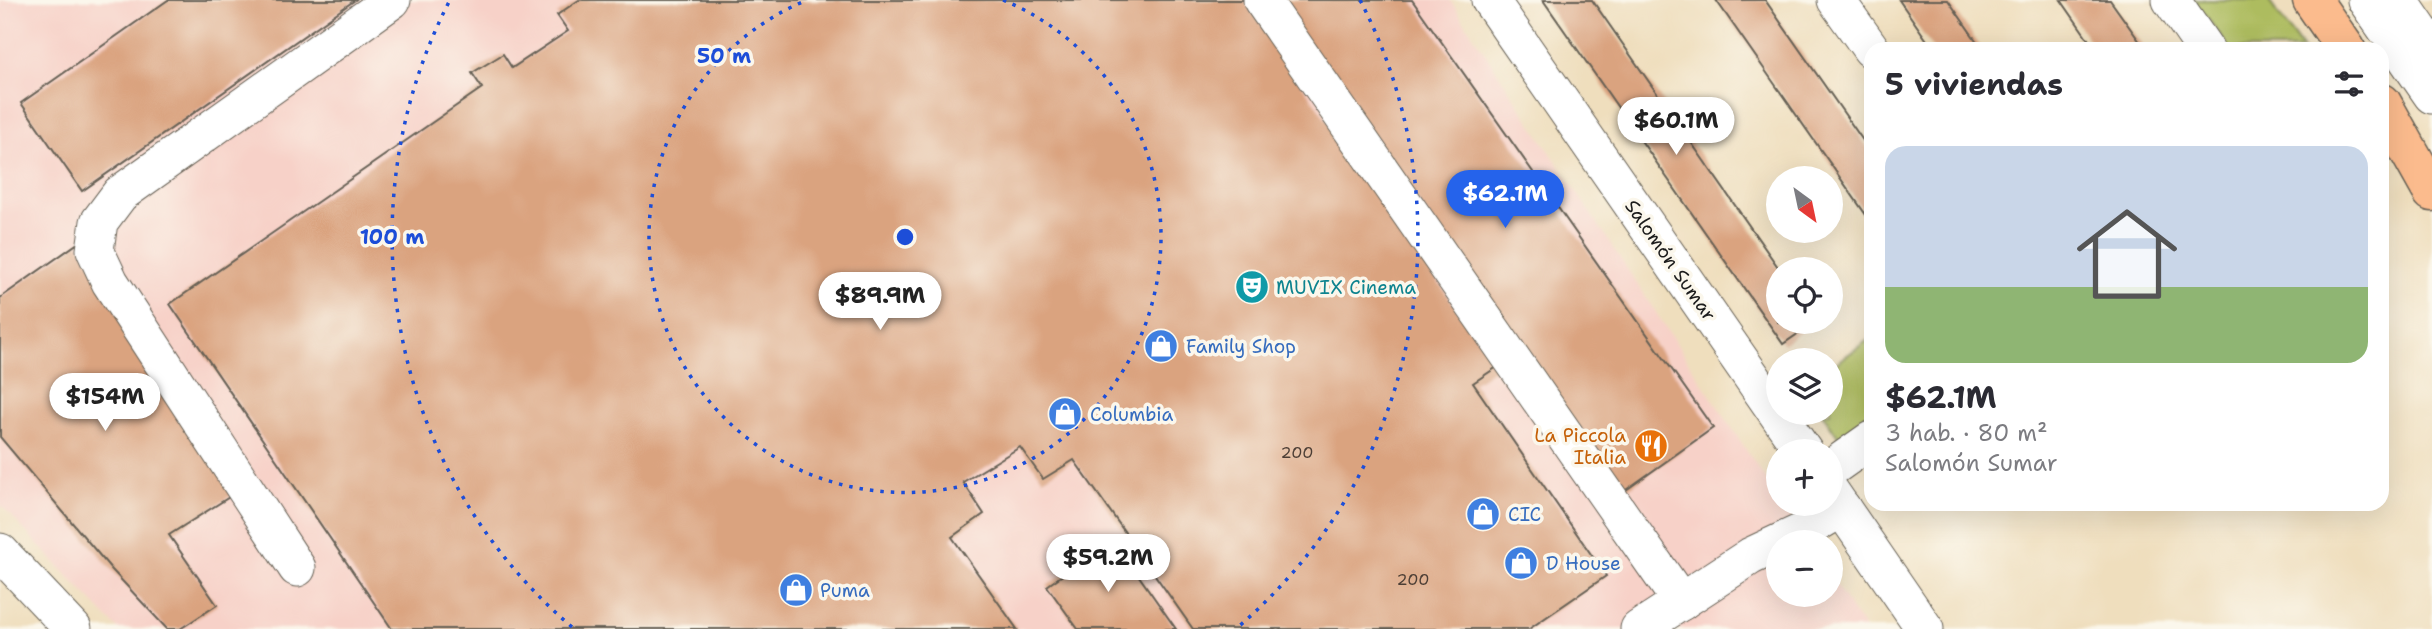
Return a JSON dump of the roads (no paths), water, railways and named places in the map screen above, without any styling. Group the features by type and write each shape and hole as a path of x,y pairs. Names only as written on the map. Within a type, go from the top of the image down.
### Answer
{"main road":[{"path":"2312,0 2341,42"},
{"path":"2389,115 2432,192"}],"street":[{"path":"297,568 110,282 95,250 99,222 120,194 392,0"},
{"path":"1262,0 1681,601"},
{"name":"Salomón Sumar","path":"1490,0 1795,439"},
{"path":"1836,0 1866,42"},
{"path":"2171,0 2200,42"},
{"path":"2365,0 2432,95"},
{"path":"2399,0 2432,48"},
{"path":"1843,460 1864,445"},
{"path":"1843,509 1925,629"},
{"path":"1639,629 1751,556 1802,532 1818,516"},
{"path":"0,552 73,629"}],"place":[{"name":"MUVIX Cinema","path":"1252,287"},
{"name":"Family Shop","path":"1161,346"},
{"name":"Columbia","path":"1065,414"},
{"name":"La Piccola Italia","path":"1651,446"},
{"name":"CIC","path":"1483,514"},
{"name":"D House","path":"1521,563"},
{"name":"Puma","path":"796,590"}]}
